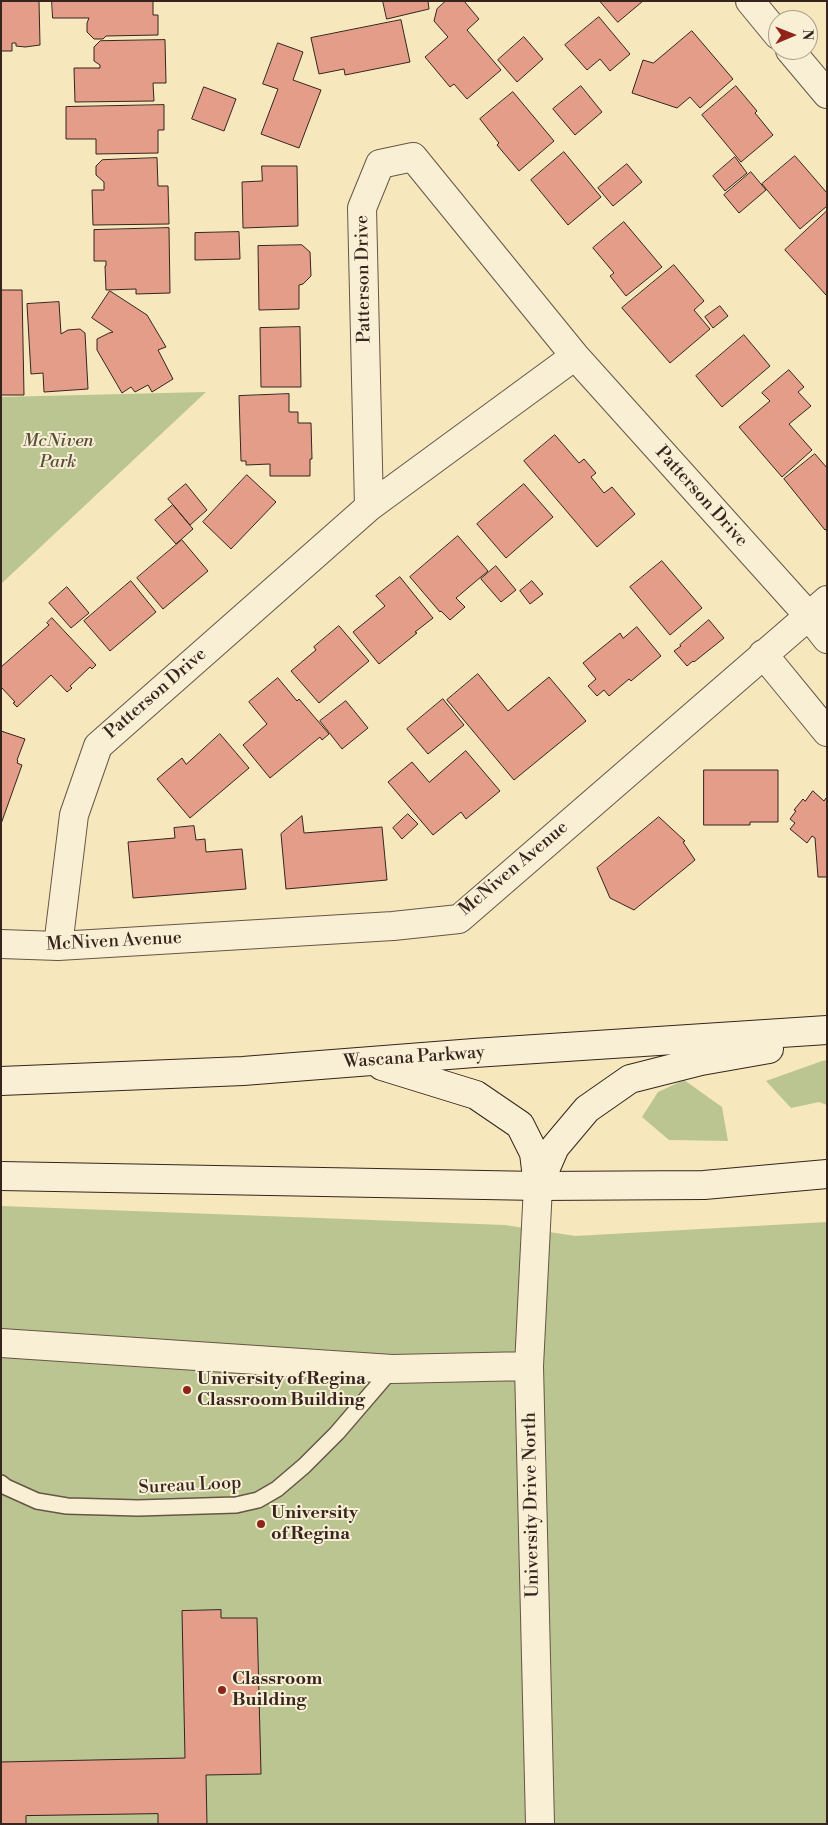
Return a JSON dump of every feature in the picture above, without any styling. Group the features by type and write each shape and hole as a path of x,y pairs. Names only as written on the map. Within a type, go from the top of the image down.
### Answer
{"street":[{"path":"750,1 768,23"},
{"path":"798,60 827,94"},
{"name":"Patterson Drive","path":"369,507 362,208 380,164 413,157 575,356 817,608 827,639"},
{"name":"Patterson Drive","path":"58,946 74,816 98,746 369,507 575,356"},
{"name":"McNiven Avenue","path":"1,944 58,946 392,926 459,919 817,608"},
{"path":"763,654 827,732"},
{"name":"Wascana Parkway","path":"1,1081 244,1071 827,1030"},
{"path":"538,1186 555,1147 587,1109 630,1079 701,1061 827,1038"},
{"path":"368,1062 476,1095 520,1125 534,1153 538,1186"},
{"path":"1,1176 480,1183 538,1186 704,1185 827,1174"},
{"name":"University Drive North","path":"538,1186 529,1366 540,1824"},
{"path":"1,1343 392,1369 529,1366"}],"lane":[{"name":"Sureau Loop","path":"1,1483 37,1501 67,1506 138,1508 236,1505 258,1500 278,1489 337,1433 392,1369"}],"green space":[{"name":"McNiven Park","path":"206,392 1,584 1,397"},
{"path":"827,1060 827,1105 819,1102 791,1108 766,1081 822,1061"},
{"path":"684,1080 722,1107 728,1141 669,1140 642,1117 658,1092"},
{"name":"University of Regina","path":"1,1206 505,1225 575,1236 827,1222 827,1824 1,1824"}],"building":[{"path":"1,1 39,1 40,45 25,47 16,46 16,43 12,43 12,51 1,51"},
{"path":"52,1 153,1 153,15 158,15 158,35 106,36 103,39 94,39 87,32 89,18 53,18"},
{"path":"383,1 428,1 429,9 387,19"},
{"path":"446,1 464,1 479,19 467,30 501,70 467,99 454,84 450,87 425,57 448,37 434,21 437,9"},
{"path":"600,1 643,1 618,22"},
{"path":"599,17 630,54 610,71 600,59 587,70 565,45"},
{"path":"401,20 410,62 345,75 344,69 319,74 311,38"},
{"path":"692,31 733,79 700,108 690,97 677,108 632,93 643,60 653,63"},
{"path":"524,37 543,59 517,82 498,60"},
{"path":"165,40 166,83 153,83 154,101 75,102 74,68 100,68 100,65 94,61 94,47 100,41"},
{"path":"278,43 303,52 293,80 321,90 299,148 261,134 278,89 263,84"},
{"path":"581,86 602,112 575,135 553,109"},
{"path":"736,86 757,111 755,113 773,135 741,162 702,115"},
{"path":"204,87 236,99 224,131 192,119"},
{"path":"513,92 554,141 519,171 497,145 499,143 480,119"},
{"path":"164,105 164,130 158,130 158,153 96,154 96,139 66,139 66,107"},
{"path":"564,152 601,197 568,225 531,180"},
{"path":"795,156 827,193 827,206 800,229 762,184"},
{"path":"735,157 747,173 725,191 713,176"},
{"path":"157,158 158,186 168,186 169,224 93,225 92,190 104,190 104,182 96,175 96,166 102,160"},
{"path":"627,164 642,182 613,206 598,188"},
{"path":"262,166 297,166 298,226 243,228 242,182 262,181"},
{"path":"751,172 766,190 739,213 724,195"},
{"path":"827,211 827,295 826,295 785,250"},
{"path":"624,222 662,267 626,296 610,276 614,273 593,248"},
{"path":"169,228 170,293 136,294 136,289 106,290 106,261 94,261 94,230"},
{"path":"239,232 240,259 195,260 195,233"},
{"path":"302,245 310,252 311,276 303,284 299,285 299,309 259,310 258,246"},
{"path":"674,265 704,301 694,310 710,329 670,363 622,308"},
{"path":"1,290 22,290 24,395 1,395"},
{"path":"110,291 147,315 166,347 158,350 173,379 152,392 148,385 135,392 131,387 122,393 97,350 97,339 113,332 92,318"},
{"path":"59,302 61,334 68,330 80,329 85,333 88,389 44,392 43,373 31,374 27,304"},
{"path":"720,306 728,316 713,328 705,317"},
{"path":"300,327 301,387 261,387 260,328"},
{"path":"744,335 770,366 722,407 696,376"},
{"path":"789,370 804,387 798,392 811,406 789,424 812,450 782,477 739,427 770,401 762,393"},
{"path":"289,394 289,412 298,412 298,423 311,423 312,459 310,459 310,476 270,476 270,464 246,465 246,461 241,461 239,396"},
{"path":"555,435 579,463 584,459 596,473 591,477 604,493 612,487 635,514 597,547 524,461"},
{"path":"815,454 827,468 827,529 825,530 784,479"},
{"path":"247,475 276,502 231,549 203,522"},
{"path":"186,484 207,510 190,525 168,499"},
{"path":"524,484 553,517 506,558 477,524"},
{"path":"173,505 193,529 176,544 155,520"},
{"path":"458,536 488,571 456,598 465,607 450,620 440,612 410,577"},
{"path":"182,540 208,571 163,609 137,578"},
{"path":"662,561 702,608 670,635 630,587"},
{"path":"496,566 516,590 501,602 481,579"},
{"path":"400,577 433,618 379,664 353,632 385,606 376,596"},
{"path":"131,581 156,612 110,651 84,621"},
{"path":"532,581 543,594 530,604 520,591"},
{"path":"67,587 89,613 71,628 49,603"},
{"path":"52,618 96,665 92,669 90,667 70,686 72,688 67,692 51,675 17,707 13,703 15,702 1,687 1,667 49,625 47,623"},
{"path":"709,620 724,638 687,666 674,651"},
{"path":"339,626 369,661 319,703 291,671 316,650 314,647"},
{"path":"637,627 661,656 631,681 629,679 609,696 604,690 597,696 588,686 596,679 583,663 620,633 623,638"},
{"path":"478,674 508,711 549,677 586,721 514,780 447,700"},
{"path":"278,678 329,734 322,740 320,737 270,778 243,745 267,724 249,702"},
{"path":"443,699 464,725 428,754 407,729"},
{"path":"346,701 368,728 342,749 320,721"},
{"path":"1,731 25,739 17,760 17,763 22,765 1,824"},
{"path":"220,734 249,768 190,818 157,779 182,758 186,764"},
{"path":"466,751 500,791 466,819 461,812 433,835 388,782 412,762 429,782"},
{"path":"704,770 778,770 778,822 750,822 750,825 704,825"},
{"path":"813,791 824,801 827,799 827,877 818,877 815,838 812,836 807,843 790,829 795,823 790,819 796,811 794,810"},
{"path":"408,814 418,824 402,839 393,828"},
{"path":"302,816 304,833 382,827 387,880 286,889 281,834"},
{"path":"659,817 685,841 683,842 695,860 634,910 610,898 597,868"},
{"path":"194,826 196,840 205,839 206,852 242,849 246,889 133,898 128,842 175,838 174,828"},
{"name":"Classroom Building","path":"221,1610 221,1618 257,1618 261,1774 206,1775 207,1824 1,1824 1,1762 185,1758 182,1611"},
{"path":"158,1814 158,1824 26,1824 26,1816"}],"place":[{"name":"University of Regina Classroom Building","path":"187,1390"},
{"name":"University of Regina","path":"261,1524"},
{"name":"Classroom Building","path":"222,1690"}]}
